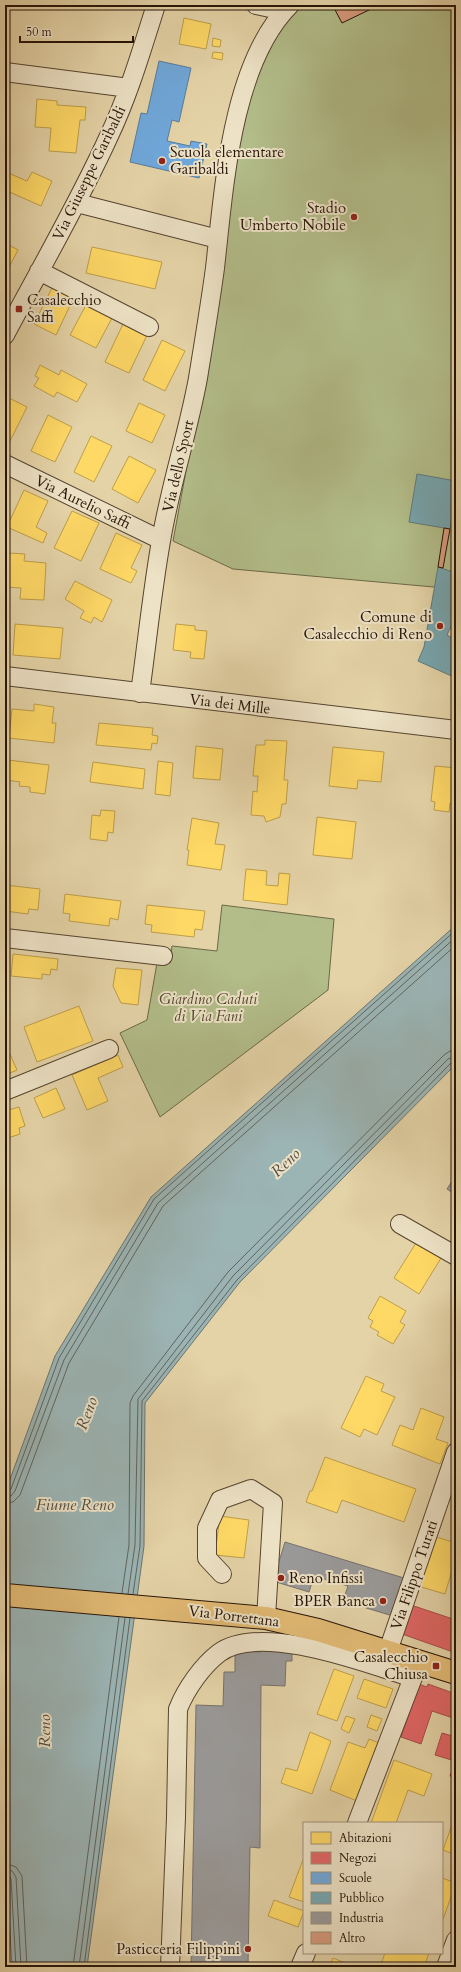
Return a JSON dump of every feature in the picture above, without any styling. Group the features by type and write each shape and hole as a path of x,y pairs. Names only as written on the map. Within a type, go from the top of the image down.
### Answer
{"main road":[{"name":"Via Porrettana","path":"5,1595 261,1617 318,1630 388,1651 416,1669 456,1673"}],"street":[{"name":"Via Giuseppe Garibaldi","path":"5,335 110,136 130,88 156,5"},
{"path":"256,5 287,8"},
{"name":"Via dello Sport","path":"140,694 161,540 196,388 210,312 231,139 239,105 257,57 269,33 287,8"},
{"path":"5,72 130,88"},
{"path":"76,203 218,239"},
{"path":"39,271 149,327"},
{"name":"Via Aurelio Saffi","path":"5,464 161,540"},
{"name":"Via dei Mille","path":"5,676 140,694 456,730"},
{"path":"5,938 163,956"},
{"path":"5,1091 109,1049"},
{"path":"400,1224 456,1256"},
{"name":"Via Filippo Turati","path":"388,1651 456,1452"},
{"path":"222,1574 207,1558 207,1528 220,1500 251,1489 273,1503 261,1617"},
{"path":"170,1967 176,1817 178,1709 183,1697 205,1666 220,1652 238,1645 267,1642 301,1646 416,1669 357,1822"},
{"path":"446,1967 451,1942"},
{"path":"300,1967 306,1954"}],"green space":[{"path":"276,5 456,5 456,589 233,569 173,541 196,417 223,188"},
{"name":"Giardino Caduti di Via Fani","path":"222,905 334,919 328,990 160,1117 120,1033 147,1020 157,963 170,963 172,946 217,951"}],"water":[{"name":"Fiume Reno","path":"456,925 456,1064 240,1282 145,1403 144,1546 87,1967 12,1967 5,1843 5,1493 55,1356 151,1197"}],"building: Abitazioni":[{"path":"76,5 95,5 94,9 76,8"},
{"path":"184,18 211,24 206,49 179,44"},
{"path":"213,38 221,40 220,47 212,46"},
{"path":"213,52 223,53 222,60 212,58"},
{"path":"5,95 9,95 5,130"},
{"path":"37,99 57,101 57,105 86,107 85,120 80,120 76,153 49,151 51,128 35,127"},
{"path":"6,172 27,181 32,172 52,181 41,206 5,190"},
{"path":"5,243 18,250 6,273 5,272"},
{"path":"92,247 162,262 155,289 86,273"},
{"path":"53,286 74,297 56,335 34,324"},
{"path":"86,305 112,318 96,348 70,335"},
{"path":"124,322 148,333 129,373 105,362"},
{"path":"162,340 185,351 165,391 143,380"},
{"path":"40,365 59,375 61,370 87,384 77,402 57,392 54,397 34,386 39,378 35,376"},
{"path":"5,396 27,407 9,443 5,441"},
{"path":"139,403 165,415 152,443 126,431"},
{"path":"48,415 72,427 55,462 31,451"},
{"path":"91,436 112,446 94,482 74,472"},
{"path":"129,456 156,470 138,503 112,489"},
{"path":"24,490 48,501 36,527 47,533 43,543 7,527"},
{"path":"72,511 99,523 81,561 54,548"},
{"path":"116,533 142,545 131,568 137,571 131,583 100,569"},
{"path":"8,553 25,554 24,561 46,563 44,600 20,599 21,588 6,587"},
{"path":"75,581 112,600 102,622 94,617 91,623 80,618 84,611 65,599"},
{"path":"15,624 63,628 60,659 13,655"},
{"path":"176,624 195,626 195,630 207,631 204,659 190,658 191,652 173,650"},
{"path":"34,704 54,707 52,723 56,723 54,743 9,738 12,709 34,711"},
{"path":"99,723 153,728 152,735 158,736 157,744 152,743 151,750 96,745"},
{"path":"265,740 287,741 284,780 288,780 286,804 282,804 280,817 266,822 264,816 251,815 253,791 257,792 258,776 253,776 256,745 265,745"},
{"path":"196,746 223,749 220,780 193,778"},
{"path":"333,747 384,752 381,782 358,780 357,789 329,786"},
{"path":"8,760 49,765 45,794 30,792 30,787 19,786 20,782 6,780"},
{"path":"158,761 173,763 170,796 155,794"},
{"path":"93,762 145,769 143,789 90,782"},
{"path":"435,766 456,768 456,804 450,803 449,812 434,810 435,802 431,801"},
{"path":"101,810 115,811 113,833 108,832 107,841 90,839 92,815 100,816"},
{"path":"317,817 356,822 352,859 313,855"},
{"path":"192,818 219,823 215,844 225,845 221,870 187,865 189,850 187,850"},
{"path":"246,869 267,871 266,885 278,886 279,873 290,874 287,905 243,900"},
{"path":"5,885 40,889 38,910 29,909 28,914 5,911"},
{"path":"65,894 121,901 118,920 110,918 109,926 69,921 70,914 63,913"},
{"path":"147,905 205,911 202,930 195,929 194,937 151,932 152,925 145,924"},
{"path":"13,954 58,959 57,970 51,969 50,975 42,974 42,979 11,976"},
{"path":"116,968 142,970 138,1005 121,1003 113,986"},
{"path":"79,1006 93,1041 37,1062 24,1027"},
{"path":"5,1043 17,1070 5,1075"},
{"path":"118,1055 123,1067 98,1078 108,1101 87,1110 72,1075"},
{"path":"56,1088 65,1109 43,1118 34,1098"},
{"path":"19,1107 25,1126 19,1128 20,1134 5,1139 5,1111"},
{"path":"456,1216 456,1234 452,1232 455,1226 451,1224"},
{"path":"416,1243 441,1258 419,1294 394,1278"},
{"path":"380,1296 406,1311 400,1322 405,1325 393,1344 377,1335 379,1332 370,1327 373,1321 368,1318"},
{"path":"366,1376 384,1384 381,1391 395,1397 377,1435 364,1429 360,1437 341,1428"},
{"path":"421,1408 444,1417 436,1439 448,1443 440,1464 392,1445 400,1425 413,1430"},
{"path":"325,1457 416,1489 404,1522 342,1500 337,1513 306,1502 310,1491 312,1491"},
{"path":"220,1516 249,1520 244,1558 215,1555"},
{"path":"433,1536 456,1543 456,1564 454,1564 445,1594 418,1586"},
{"path":"334,1669 354,1676 337,1721 317,1714"},
{"path":"364,1679 393,1689 386,1708 357,1698"},
{"path":"371,1715 382,1719 377,1731 367,1727"},
{"path":"346,1716 355,1719 349,1733 341,1729"},
{"path":"310,1732 331,1741 312,1794 281,1783 286,1768 297,1771"},
{"path":"369,1739 379,1743 357,1801 330,1790 348,1742 365,1748"},
{"path":"394,1760 432,1774 424,1796 408,1790 396,1822 371,1822"},
{"path":"453,1822 456,1823 456,1855 443,1850"},
{"path":"303,1860 303,1902 289,1897"},
{"path":"443,1878 456,1883 443,1919"},
{"path":"274,1900 303,1911 298,1927 268,1916"},
{"path":"385,1954 429,1954 424,1967 380,1967"},
{"path":"333,1958 355,1967 329,1967"}],"building: Negozi":[{"path":"411,1605 456,1620 456,1653 402,1634"},
{"path":"419,1684 427,1687 428,1684 456,1694 456,1719 432,1711 421,1744 401,1737"},
{"path":"442,1733 456,1737 456,1778 450,1776 455,1761 435,1755"}],"building: Scuole":[{"path":"159,61 191,68 179,122 172,120 167,141 190,146 191,141 207,144 199,178 130,162 141,113 147,114"}],"building: Pubblico":[{"path":"417,474 456,481 456,495 450,529 409,522"},
{"name":"Comune di Casalecchio di Reno","path":"438,567 456,573 456,616 447,635 456,640 456,678 418,661 424,647"}],"building: Industria":[{"path":"456,1175 456,1195 447,1189"},
{"path":"285,1542 404,1578 393,1616 343,1601 348,1586 314,1576 309,1592 273,1581"},
{"path":"262,1649 292,1649 292,1661 286,1661 285,1686 261,1685 260,1848 250,1847 248,1967 191,1967 196,1705 223,1706 224,1672 235,1672 235,1651 261,1652"}],"building: Altro":[{"path":"388,5 371,9 342,23 333,6"},
{"path":"444,528 450,529 443,568 438,567"}],"place":[{"name":"Scuola elementare Garibaldi","path":"162,161"},
{"name":"Stadio Umberto Nobile","path":"354,217"},
{"name":"Casalecchio Saffi","path":"19,309"},
{"name":"Comune di Casalecchio di Reno","path":"440,626"},
{"name":"Reno Infissi","path":"281,1578"},
{"name":"BPER Banca","path":"383,1601"},
{"name":"Casalecchio Chiusa","path":"436,1666"},
{"name":"Pasticceria Filippini","path":"248,1949"}],"water label":[{"name":"Reno","path":"285,1162"},
{"name":"Reno","path":"86,1413"},
{"name":"Reno","path":"44,1731"}]}
